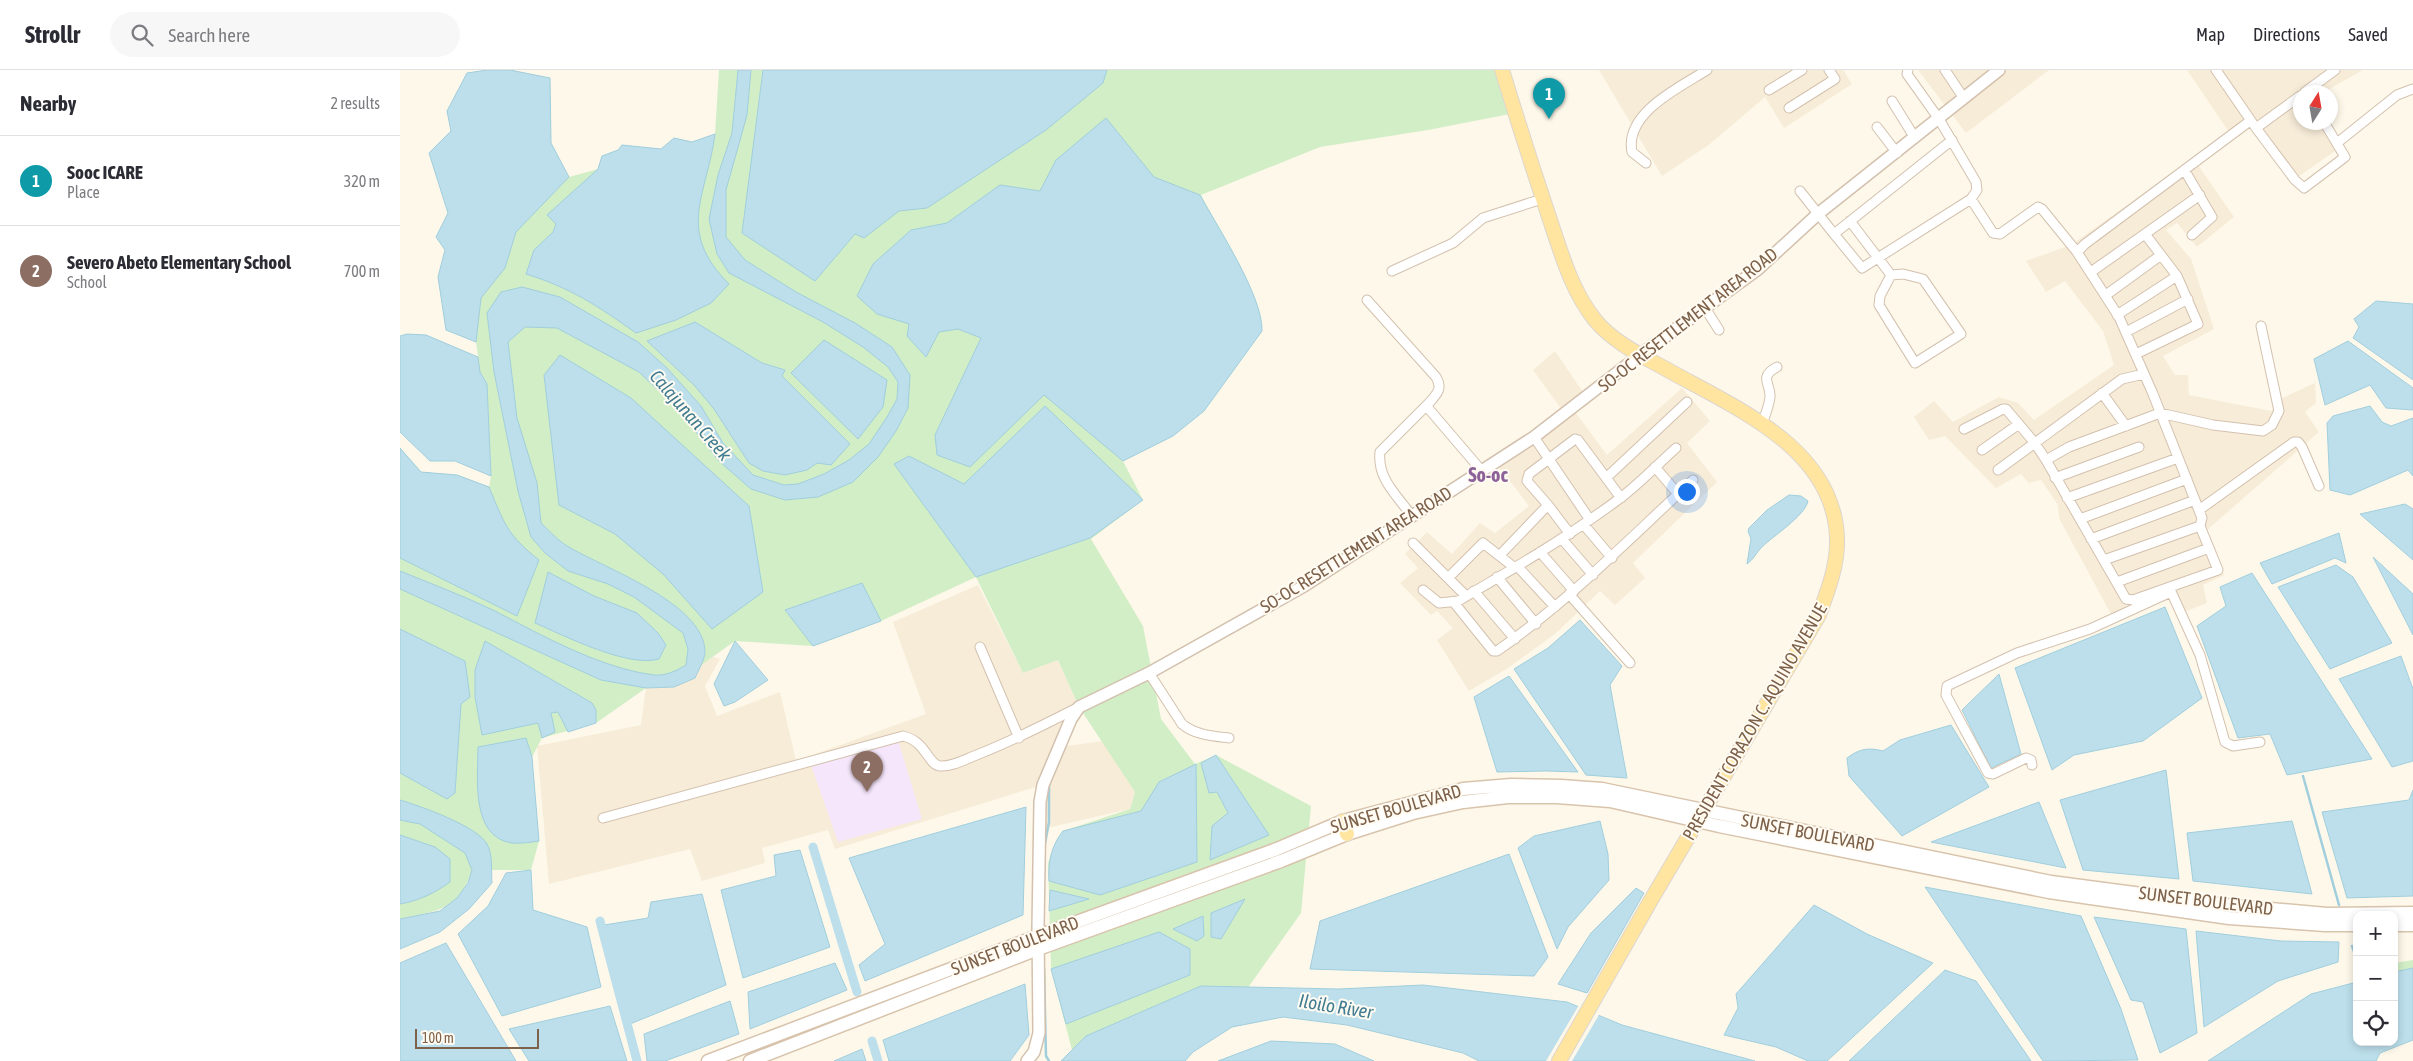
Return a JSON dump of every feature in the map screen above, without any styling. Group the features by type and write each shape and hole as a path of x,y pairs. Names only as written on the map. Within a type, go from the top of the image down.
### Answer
{"main road":[{"name":"PRESIDENT CORAZON C. AQUINO AVENUE","path":"1502,70 1542,199 1570,278 1595,320 1616,340 1762,424 1796,450 1818,476 1831,508 1837,537 1835,565 1819,615 1651,900 1559,1061"},
{"name":"SUNSET BOULEVARD","path":"750,1061 1038,943 1277,849 1345,828 1454,804 1508,797 1557,797 1610,801 2078,891 2230,918 2325,925 2353,925"},
{"name":"SUNSET BOULEVARD","path":"2078,891 2327,914 2413,913"},
{"path":"2398,925 2413,925"},
{"name":"SUNSET BOULEVARD","path":"708,1061 1038,943"}],"street":[{"path":"1646,163 1632,152 1630,144 1640,121 1649,108 1707,70"},
{"path":"1769,90 1802,70"},
{"path":"1790,108 1835,79 1829,70"},
{"path":"1800,191 1862,268 1971,199 1977,190 1976,182 1939,119 1907,74 1908,70"},
{"path":"1945,70 1963,97"},
{"name":"SO-OC RESETTLEMENT AREA ROAD","path":"1080,707 1149,673 1304,586 1534,437 1640,355 1758,269 1819,213 1897,153 1963,97 1999,70"},
{"path":"2216,70 2253,124 2295,180 2304,188 2344,159 2345,155 2329,130"},
{"path":"2315,85 2335,70"},
{"path":"2337,143 2397,95 2413,89"},
{"path":"2077,252 2085,244 2185,171 2253,124 2293,100"},
{"path":"1892,101 1915,138"},
{"path":"1877,127 1897,153"},
{"path":"1834,234 1952,140"},
{"path":"2185,171 2212,217 2192,235"},
{"path":"2091,272 2200,195"},
{"path":"1392,270 1453,243 1483,218 1542,199"},
{"path":"1971,199 1993,233 1997,234 2000,234 2038,207 2042,209 2091,272 2118,315 2136,354 2199,510 2202,518 2200,526 2218,570 2170,590 2090,629 2017,653 1947,686 1946,695 1988,773 1993,774 2026,758 2031,760 2032,766"},
{"path":"1850,221 1891,274"},
{"path":"2136,354 2197,326 2198,322 2177,276 2145,234"},
{"path":"2106,296 2161,255"},
{"path":"1891,274 1913,275 1922,279 1961,334 1914,362 1879,305 1880,296 1891,274"},
{"path":"2118,315 2177,276"},
{"path":"2126,332 2188,299"},
{"path":"1367,300 1436,377 1440,384 1439,392 1380,452 1379,464 1382,474 1389,488 1396,493 1411,515"},
{"path":"1705,308 1719,330"},
{"path":"2046,460 2069,447 2160,413 2213,425 2263,431 2272,425 2279,411 2261,326"},
{"path":"1762,424 1770,397 1766,382 1767,378 1770,371 1777,368"},
{"path":"1998,470 2122,379 2144,374"},
{"path":"2102,393 2126,426"},
{"path":"1606,478 1687,402"},
{"path":"1428,404 1428,408 1481,470"},
{"path":"1964,429 2003,409 2019,424 2046,460 2128,600 2170,590"},
{"path":"1982,450 2019,424"},
{"path":"1534,437 1550,458 1587,522 1612,558"},
{"path":"1593,575 1566,537 1548,505 1526,478 1577,439 1621,498"},
{"path":"2199,510 2294,442 2298,442 2302,447 2319,486"},
{"path":"1423,590 1439,603 1458,601 1497,577 1517,568 1566,537 1621,498 1676,448"},
{"path":"2056,478 2139,448"},
{"path":"2067,498 2178,458"},
{"path":"1655,466 1678,494"},
{"path":"2080,519 2187,479"},
{"path":"1458,601 1456,605 1493,651 1497,651 1536,624 1593,575 1694,480"},
{"path":"2091,539 2195,500"},
{"path":"1500,556 1548,505"},
{"path":"2104,560 2200,526"},
{"path":"1413,543 1448,578 1470,594 1515,639"},
{"path":"1448,578 1481,544 1485,544 1517,568 1555,607"},
{"path":"2117,582 2209,548"},
{"path":"1540,552 1630,663"},
{"path":"1497,577 1536,624"},
{"path":"2170,590 2200,655 2225,742 2233,746 2260,742"},
{"path":"980,647 1019,738"},
{"path":"1149,673 1182,724 1188,729 1209,736 1229,738"},
{"path":"602,818 903,736 920,743 932,762 940,766 958,762 1019,738 1080,707"},
{"path":"1027,1061 1034,1052 1039,1033 1038,830 1042,785 1071,718 1080,707"}],"shaded area":[{"path":"1599,70 1843,70 1852,84 1784,128 1765,97 1710,144 1662,176"},
{"path":"1918,70 2049,70 1966,133"},
{"path":"2187,70 2363,70 2336,85 2293,85 2293,130 2324,130 2338,149 2295,179 2251,121 2231,135"},
{"path":"2193,158 2234,217 2197,247 2177,223 2166,230 2191,259 2214,329 2163,356 2175,375 2188,375 2189,395 2271,411 2280,399 2315,383 2316,403 2305,412 2319,432 2206,531 2224,575 2203,585 2207,603 2182,613 2174,598 2113,618 2059,518 2058,505 2041,480 2029,483 2021,474 1996,488 1945,436 1929,440 1914,417 1934,401 1953,422 1999,397 2018,403 2034,420 2114,365 2103,331 2065,281 2046,292 2026,261 2071,245"},
{"path":"1555,351 1587,398 1573,409 1607,455 1682,388 1710,421 1687,443 1717,482 1633,563 1645,578 1615,605 1600,591 1555,634 1508,668 1469,691 1437,640 1453,628 1437,611 1431,615 1400,583 1418,568 1405,554 1427,532 1452,554 1480,523 1495,533 1529,506 1495,462 1565,414 1533,370"},
{"path":"978,585 1023,673 1058,660 1079,707 1059,747 1103,741 1135,792 1130,809 1038,830 1042,785 835,849 828,830 762,848 765,863 702,881 690,849 549,884 537,746 641,725 646,688 674,687 705,654 720,659 705,686 717,716 780,692 796,761 926,714 893,622"},
{"path":"898,740 922,819 838,842 811,765"}],"green space":[{"path":"487,70 510,70 550,78 551,143 569,177 598,169 602,156 618,150 622,145 661,149 674,138 692,142 715,134 719,70 1504,70 1515,113 1428,130 1320,147 1201,195 1248,281 1260,316 1262,331 1204,411 1173,436 1123,461 1143,500 1091,539 1143,626 1161,719 1195,764 1216,755 1311,806 1301,913 1247,989 1201,986 1086,1036 1072,1050 1051,969 1048,863 1057,839 1063,831 1130,809 1135,792 1079,707 1058,660 1023,673 976,577 881,621 813,646 735,641 690,673 646,688 596,723 542,738 532,757 539,841 531,870 472,870 467,884 460,894 445,907 425,914 400,919 400,448 421,472 457,475 489,487 491,476 487,384 480,372 476,342 446,330 438,277 445,250 436,237 448,213 429,153 451,131 447,111 467,73"},
{"path":"2413,960 2413,973 2398,974 2398,962"}],"water":[{"path":"487,70 510,70 550,78 551,143 569,177 516,232 505,268 481,298 476,342 446,330 438,277 445,250 436,237 448,213 429,153 451,131 447,111 467,73"},
{"name":"Calajunan Creek","path":"738,70 751,70 747,115 726,190 726,237 745,260 796,292 855,323 892,347 910,375 908,408 896,431 878,457 853,482 818,497 785,500 751,489 719,461 676,407 639,372 557,328 525,327 508,342 517,418 537,483 541,523 564,544 648,588 670,602 688,618 701,635 705,653 695,678 674,687 646,688 601,680 400,589 400,571 448,590 495,611 572,650 613,666 654,675 663,675 686,665 688,649 683,633 634,597 608,584 568,571 545,553 531,537 518,491 494,372 487,313 501,292 522,287 560,297 638,342 667,368 701,406 723,443 753,475 784,485 798,484 824,474 849,460 869,444 897,399 898,382 888,367 863,347 823,322 729,273 717,254 709,219 718,175 732,133"},
{"path":"763,70 1107,70 1103,83 1046,130 927,208 899,211 864,238 855,234 815,281 742,233"},
{"path":"1106,118 1154,177 1200,195 1248,281 1260,316 1262,331 1204,411 1173,436 1123,461 1044,395 970,467 937,455 935,435 981,338 958,329 939,332 926,357 907,336 909,324 877,314 857,296 873,264 911,230 947,223 1000,185 1040,191 1056,160"},
{"path":"715,134 702,194 699,229 703,246 713,265 729,284 711,303 676,320 636,333 609,314 571,292 526,274 534,250 553,232 556,224 547,215 598,169 602,156 618,150 622,145 661,149 674,138 692,142"},
{"path":"2376,301 2413,304 2413,380 2353,338 2359,327 2354,319"},
{"path":"695,322 762,363 785,370 782,376 850,444 831,465 817,463 807,470 785,475 763,471 749,463 714,409 694,385 647,341"},
{"path":"407,334 426,335 478,357 480,372 487,384 491,476 455,461 430,461 400,432 400,336"},
{"path":"824,340 887,380 883,407 858,439 791,373"},
{"path":"2348,341 2413,388 2413,410 2386,408 2370,385 2325,405 2314,359"},
{"path":"560,355 631,398 749,506 763,592 712,629 663,574 615,534 559,505 544,375"},
{"path":"1045,406 1143,500 1090,538 976,577 894,464 909,456 964,484"},
{"path":"2370,406 2382,422 2391,426 2413,418 2413,476 2408,470 2350,495 2330,490 2327,423 2333,416"},
{"path":"400,448 421,472 457,475 489,487 508,528 520,543 539,560 517,616 400,558"},
{"path":"1789,495 1801,496 1808,501 1806,507 1762,547 1747,564 1751,539 1748,531 1749,528 1767,510"},
{"path":"2405,504 2413,509 2413,560 2360,514"},
{"path":"2339,533 2346,563 2335,558 2272,584 2260,563"},
{"path":"2373,557 2413,594 2413,635"},
{"path":"2336,565 2353,577 2392,643 2330,669 2278,587"},
{"path":"548,572 594,596 637,613 658,633 666,645 659,659 646,661 614,655 535,623"},
{"path":"2252,573 2372,759 2287,775 2270,734 2238,738 2197,626 2226,606 2220,587"},
{"path":"862,583 881,621 813,646 785,610"},
{"path":"2165,607 2202,698 2143,741 2074,755 2052,770 2015,668"},
{"path":"1580,620 1622,666 1610,685 1627,778 1586,775 1514,669 1548,648"},
{"path":"400,629 465,661 470,697 461,704 455,793 447,799 400,773"},
{"path":"485,641 592,703 596,710 596,723 568,732 558,712 551,713 555,732 542,738 538,723 482,735 475,697 475,670"},
{"path":"735,641 768,680 735,702 724,706 714,684"},
{"path":"2401,656 2413,689 2413,761 2392,767 2339,679"},
{"path":"1999,674 2021,754 1991,768 1962,710"},
{"path":"1509,676 1578,772 1497,772 1474,697"},
{"path":"1951,725 1989,787 1902,836 1849,776 1847,758 1864,750 1883,751 1900,740"},
{"path":"526,738 532,757 539,841 512,843 498,838 489,830 483,818 479,804 478,747"},
{"path":"1216,755 1269,835 1210,860 1212,826 1228,813 1217,792 1209,793 1201,763"},
{"path":"1196,764 1197,862 1100,895 1049,881 1051,854 1063,831 1141,811 1159,782"},
{"path":"2166,770 2179,879 2083,870 2060,800"},
{"path":"2413,790 2413,896 2347,898 2322,812 2409,800"},
{"path":"400,800 447,817 481,837 489,848 492,883 469,909 440,932 400,949 400,919 440,911 457,898 468,883 472,870 465,853 420,824 400,820"},
{"path":"2039,802 2066,868 1931,842"},
{"path":"1026,807 1023,915 865,981 859,965 885,944 849,858"},
{"path":"1600,821 1608,854 1609,880 1568,927 1557,949 1518,848 1534,836"},
{"path":"2292,821 2312,894 2193,881 2187,833"},
{"path":"400,835 435,847 450,859 450,882 426,896 400,904"},
{"path":"800,850 830,947 743,978 721,890 776,876 774,855"},
{"path":"1509,854 1548,957 1534,976 1310,969 1320,921"},
{"path":"531,870 533,910 587,927 601,987 502,1016 458,934 488,906 506,873"},
{"path":"1925,887 2081,916 2121,1009 2138,1060 2043,1061"},
{"path":"1636,888 1644,893 1587,993 1558,984 1591,933"},
{"path":"1050,890 1089,899 1049,911"},
{"path":"702,894 726,985 630,1024 604,925 648,918 651,902"},
{"path":"1245,899 1221,939 1211,937 1211,913"},
{"path":"1814,905 1867,934 1933,963 1827,1061 1808,1061 1776,1047 1724,1035 1738,1008 1736,994"},
{"path":"1203,916 1204,936 1197,941 1173,929"},
{"path":"2094,917 2186,929 2197,1033 2160,1053 2143,1002 2131,1000"},
{"path":"2196,931 2281,941 2339,942 2338,962 2278,981 2204,1027"},
{"path":"1159,932 1190,949 1190,975 1066,1024 1051,969"},
{"path":"446,943 516,1061 400,1061 400,963"},
{"path":"835,963 847,990 750,1029 748,992"},
{"path":"2413,968 2413,1040 2398,1046 2398,1001 2398,971"},
{"path":"1945,970 1976,981 2031,1061 1849,1061"},
{"path":"2353,983 2353,1046 2398,1046 2380,1053 2376,1061 2208,1061 2311,994"},
{"path":"1025,984 1029,1035 1010,1061 889,1061 883,1040"},
{"name":"Iloilo River","path":"1423,985 1567,1002 1622,1025 1755,1061 1479,1061 1463,1053 1347,1025 1283,1017 1232,1027 1193,1052 1185,1061 1061,1061 1086,1036 1201,986 1339,989"},
{"path":"730,1001 739,1034 665,1061 647,1061 644,1034"},
{"path":"610,1006 627,1061 529,1061 509,1029"},
{"path":"1271,1041 1335,1044 1374,1061 1218,1061"},
{"path":"862,1049 866,1061 834,1061"}],"pier":[{"path":"1579,1005 1600,1013 1572,1061 1546,1061"}],"waterway":[{"path":"2303,776 2339,905"},
{"path":"1044,849 1049,822 1049,783"},
{"path":"813,847 857,992"},
{"path":"600,921 637,1061"},
{"path":"2352,946 2356,956"},
{"path":"1044,968 1046,1056 1049,1061"},
{"path":"872,1041 878,1061"}],"place":[{"name":"Sooc ICARE","path":"1549,119"},
{"name":"Severo Abeto Elementary School","path":"867,792"}],"district":[{"name":"So-oc","path":"1488,475"}]}
